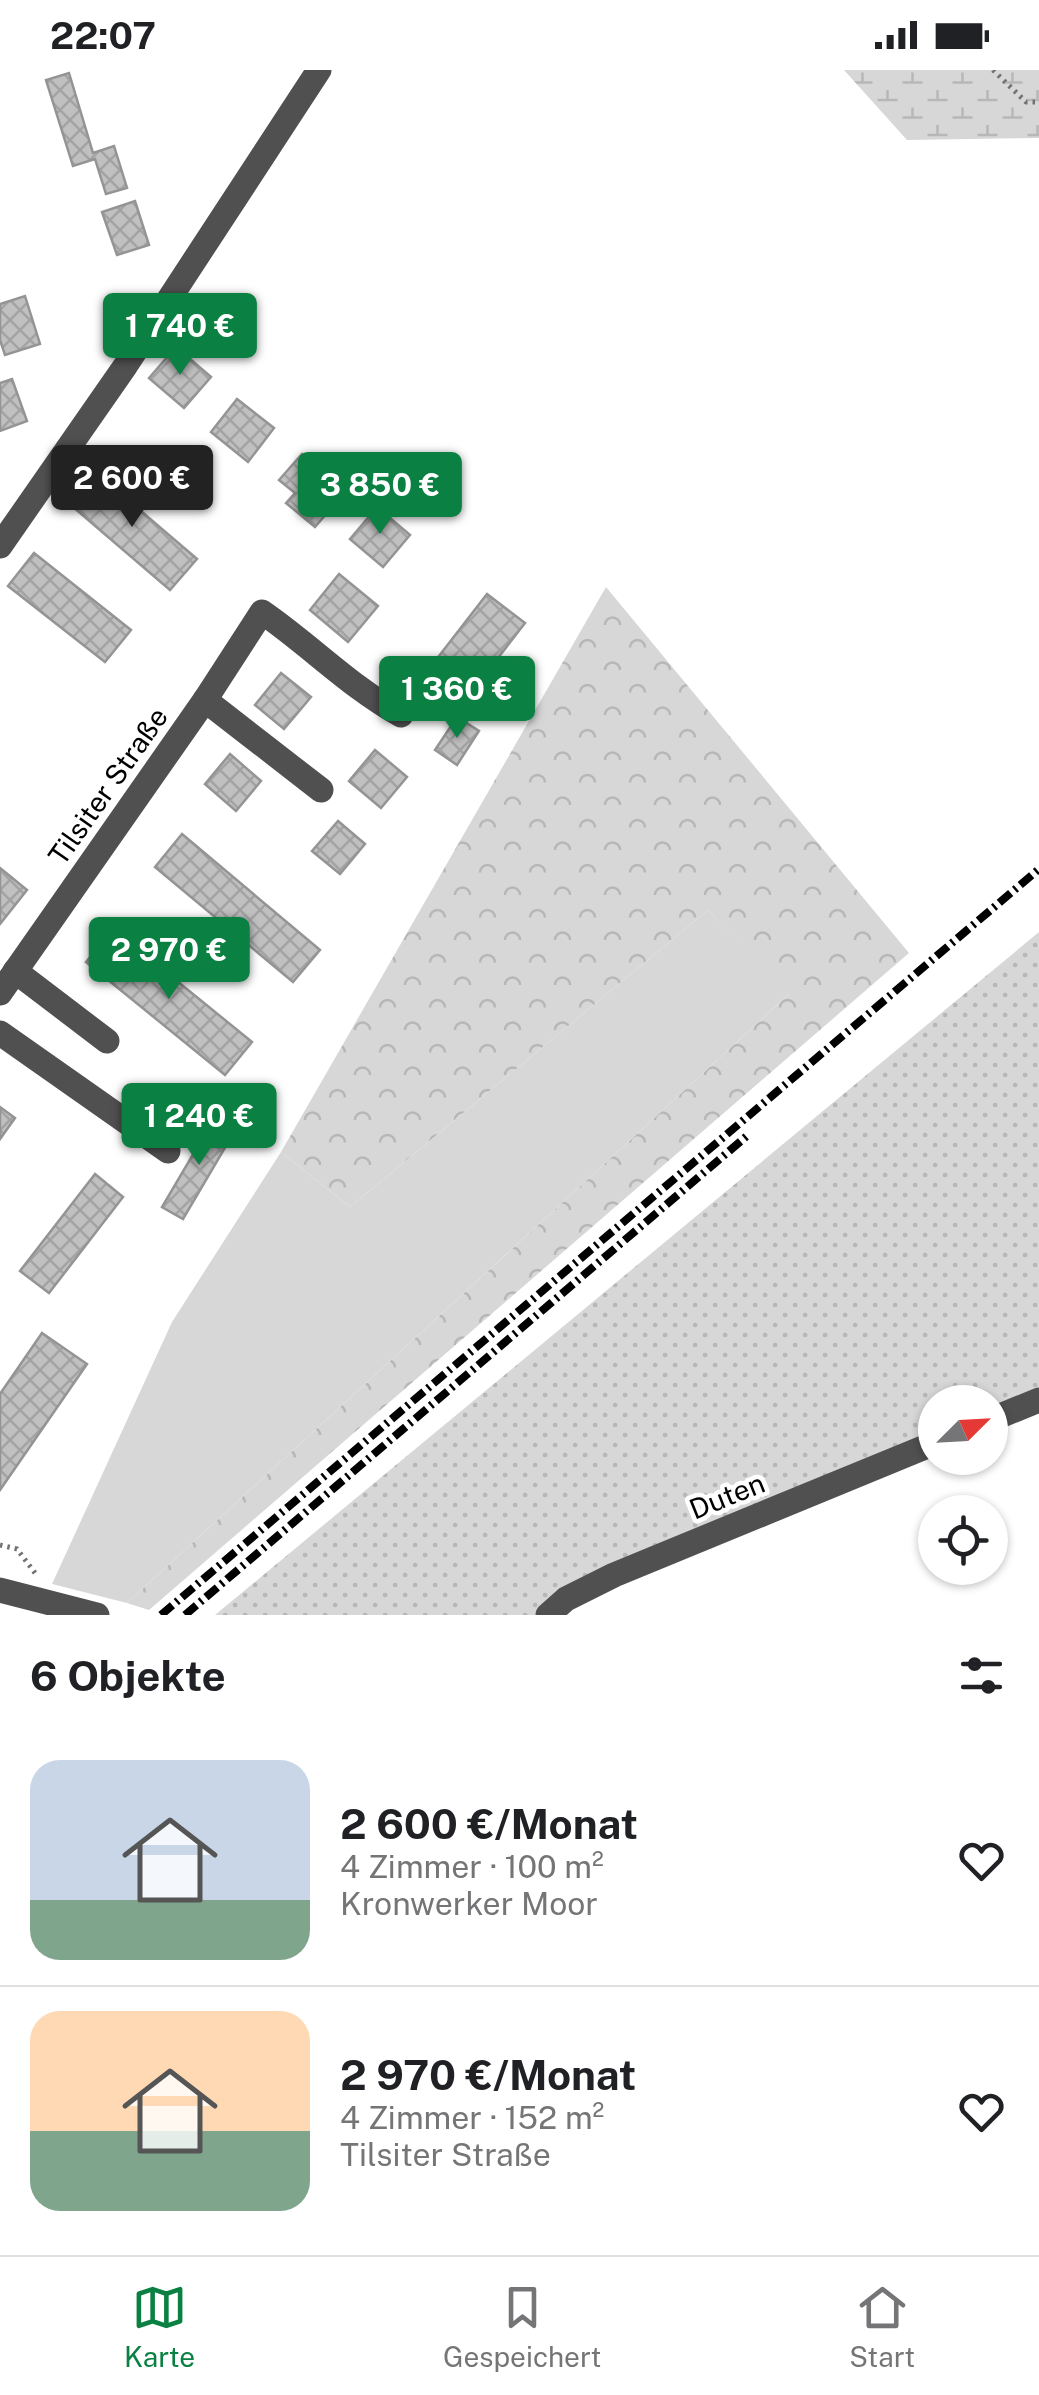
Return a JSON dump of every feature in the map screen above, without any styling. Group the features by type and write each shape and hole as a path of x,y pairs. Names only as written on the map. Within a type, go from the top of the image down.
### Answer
{"street":[{"path":"0,546 126,365 319,70"},
{"name":"Tilsiter Straße","path":"0,993 262,612 361,691 401,716"},
{"path":"205,700 321,790"},
{"path":"16,971 108,1041"},
{"path":"0,1034 168,1151"},
{"path":"1008,1413 1039,1400"},
{"name":"Duten","path":"548,1615 566,1599 614,1575 918,1450"},
{"path":"0,1590 40,1605 97,1615"}],"path":[{"path":"993,70 1026,102 1039,102"},
{"path":"0,1545 17,1549 41,1581 40,1605"}],"green space":[{"path":"844,70 1039,70 1039,138 907,140"},
{"path":"606,587 909,953 149,1610 127,1603 789,994 708,910 350,1207 281,1152"},
{"path":"708,910 790,993 127,1603 52,1584 172,1322 281,1152 350,1207"},
{"path":"1039,932 1039,1400 1008,1413 1008,1385 918,1385 918,1451 548,1615 215,1615"}],"building":[{"path":"69,73 93,153 114,146 127,188 106,194 95,159 73,166 46,80"},
{"path":"135,201 149,245 117,255 102,212"},
{"path":"25,296 40,344 5,355 0,340 0,304"},
{"path":"176,347 211,377 184,408 149,378"},
{"path":"12,379 27,421 0,431 0,383"},
{"path":"237,399 274,428 248,462 211,432"},
{"path":"302,454 346,491 315,527 286,503 295,493 279,480"},
{"path":"93,470 197,559 170,590 66,501"},
{"path":"377,507 410,535 383,567 350,539"},
{"path":"34,553 131,630 105,662 8,586"},
{"path":"339,574 378,606 348,642 310,610"},
{"path":"487,594 525,623 470,694 432,665"},
{"path":"281,673 311,697 284,729 255,705"},
{"path":"457,717 479,731 457,765 435,750"},
{"path":"375,750 407,777 381,808 349,781"},
{"path":"230,754 261,781 236,811 205,784"},
{"path":"338,821 365,844 340,874 312,851"},
{"path":"182,834 320,950 293,982 155,867"},
{"path":"0,868 27,890 0,924"},
{"path":"113,929 252,1042 225,1075 86,962"},
{"path":"0,1107 15,1118 0,1139"},
{"path":"215,1117 236,1129 183,1219 162,1207"},
{"path":"95,1174 123,1197 49,1293 20,1271"},
{"path":"42,1333 87,1364 0,1490 0,1394"}],"railway":[{"path":"161,1615 1039,869"},
{"path":"185,1615 748,1135"}]}
